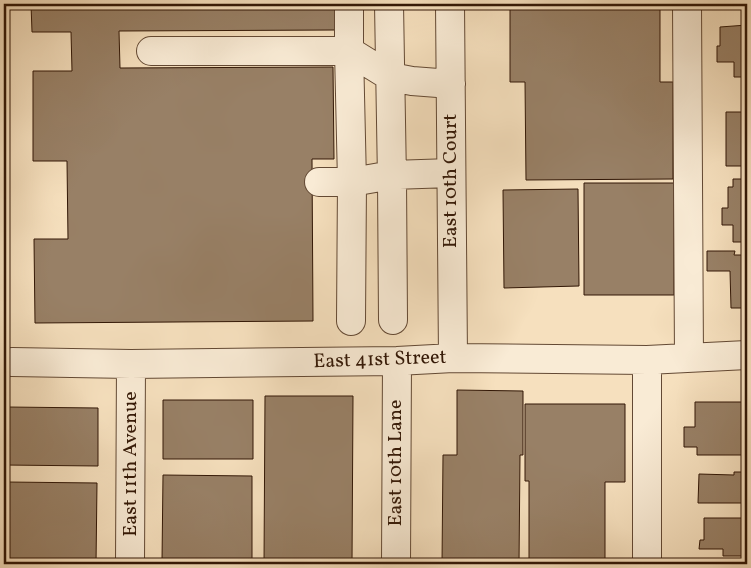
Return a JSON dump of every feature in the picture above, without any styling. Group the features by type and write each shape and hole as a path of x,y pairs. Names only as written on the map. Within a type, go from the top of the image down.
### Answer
{"street":[{"path":"350,4 348,51 352,182 351,321"},
{"path":"389,4 392,320"},
{"name":"East 10th Court","path":"450,4 453,358"},
{"path":"687,4 689,358"},
{"path":"151,51 348,51 391,77 450,84"},
{"path":"319,182 352,182 392,175 451,173"},
{"name":"East 41st Street","path":"12,362 131,364 397,361 453,358 646,360 747,355"},
{"path":"646,360 647,564"},
{"name":"East 10th Lane","path":"396,564 397,361"},
{"name":"East 11th Avenue","path":"130,564 131,364"}],"building":[{"path":"31,4 335,4 335,30 119,31 120,68 333,67 334,159 312,159 313,321 35,323 34,239 68,239 67,161 33,161 33,71 72,71 71,32 32,32"},
{"path":"510,4 660,4 660,82 673,82 673,179 526,180 525,82 510,82"},
{"path":"747,25 747,77 734,77 734,62 717,62 717,46 720,46 720,27"},
{"path":"726,112 747,112 747,166 726,166"},
{"path":"733,179 747,179 747,242 733,242 733,225 722,225 722,208 728,208 728,187 733,187"},
{"path":"584,183 674,183 674,295 584,295"},
{"path":"578,189 579,286 504,288 503,190"},
{"path":"707,251 735,251 734,255 747,255 747,308 731,308 730,271 707,271"},
{"path":"457,390 523,391 523,455 520,455 519,564 442,564 443,455 457,455"},
{"path":"265,396 353,396 352,564 264,564"},
{"path":"163,400 253,400 253,459 163,459"},
{"path":"695,402 747,402 747,455 697,455 697,447 684,447 684,427 695,427"},
{"path":"525,404 625,404 625,482 605,482 605,564 529,564 529,481 525,481"},
{"path":"7,407 98,408 98,466 4,465 4,420 7,420"},
{"path":"734,472 747,472 747,503 698,503 699,474 734,475"},
{"path":"163,475 252,476 252,563 172,564 172,561 162,561"},
{"path":"7,482 97,483 96,564 4,564 4,558 6,558"},
{"path":"704,518 747,518 747,556 723,556 723,549 699,549 700,540 704,540"},
{"path":"700,562 747,563 747,564 700,564"}]}
